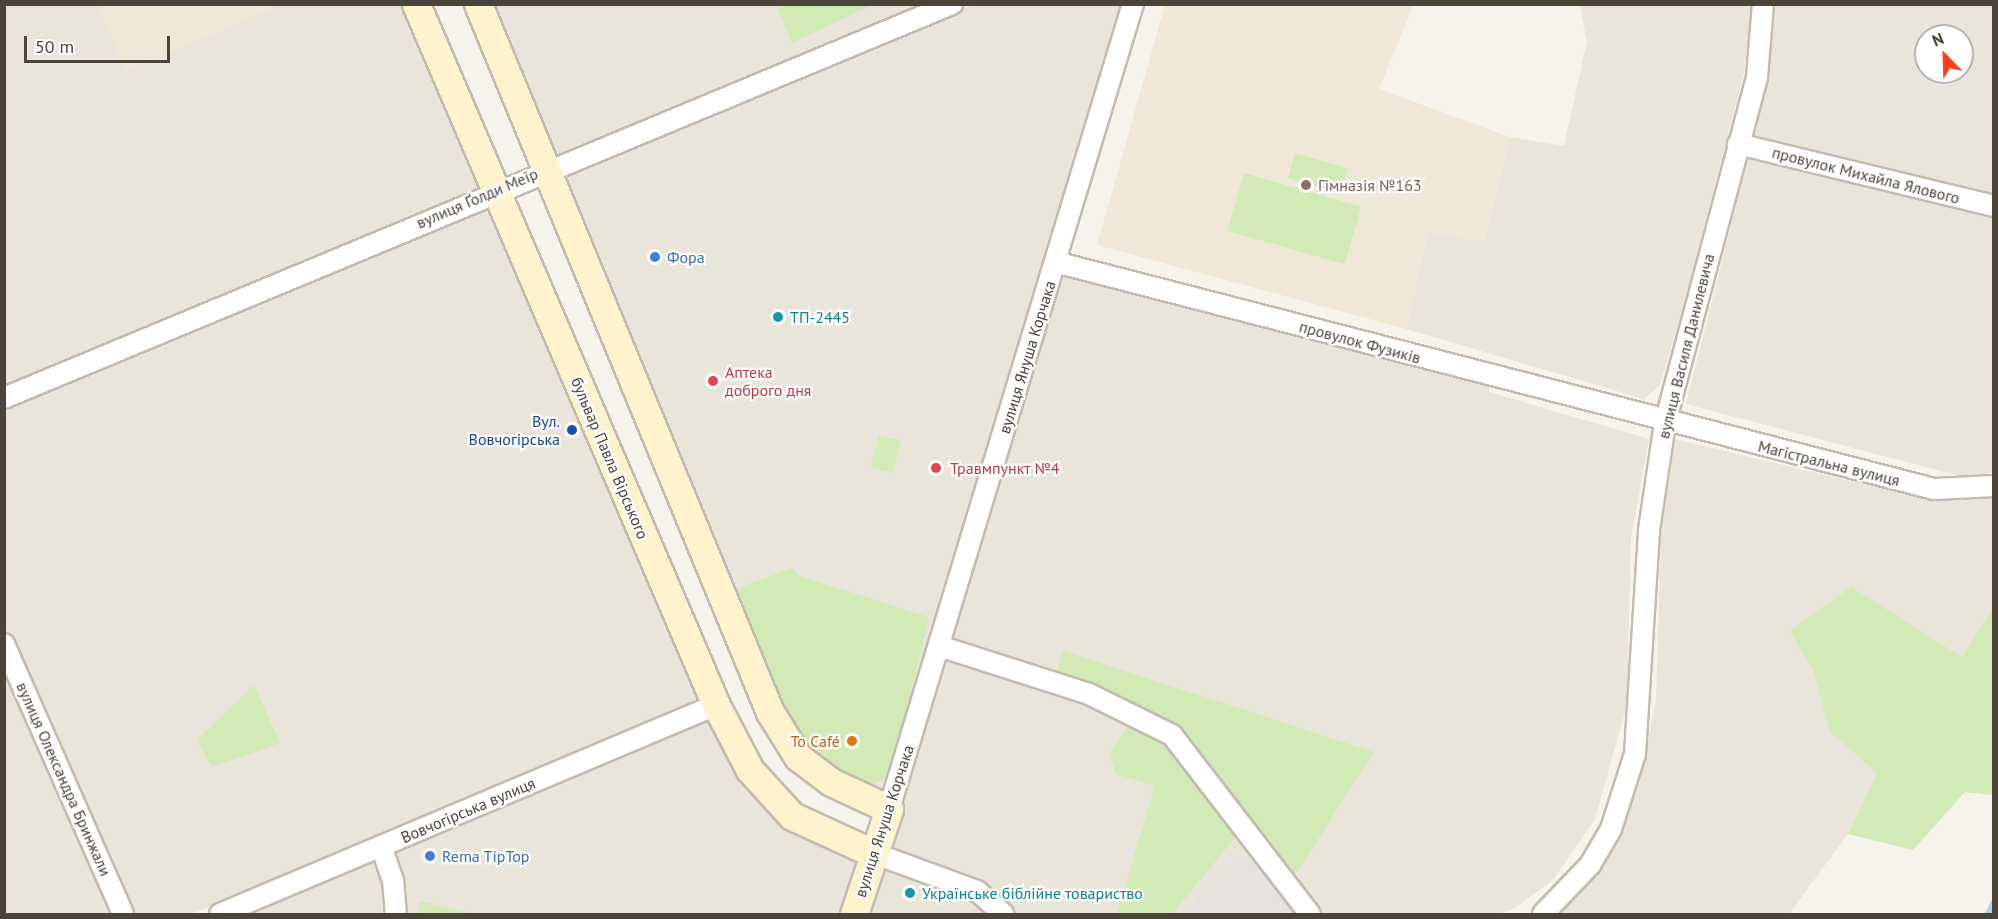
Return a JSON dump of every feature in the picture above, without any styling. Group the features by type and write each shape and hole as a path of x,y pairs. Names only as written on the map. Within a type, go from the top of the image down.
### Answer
{"street":[{"name":"бульвар Павла Вірського","path":"416,4 716,705 750,770 777,804 816,830 873,852"},
{"path":"478,4 770,712 798,757 831,782 889,809"},
{"name":"вулиця Ґолди Меїр","path":"4,398 546,170 952,4"},
{"name":"вулиця Януша Корчака","path":"854,915 939,646 1133,4"},
{"name":"вулиця Василя Данилевича","path":"1543,915 1590,865 1611,829 1635,754 1649,530 1665,423 1757,77 1763,4"},
{"name":"провулок Михайла Ялового","path":"1738,144 1994,206"},
{"name":"провулок Фузиків","path":"1055,262 1665,423"},
{"name":"Магістральна вулиця","path":"1665,423 1934,489 1994,486"},
{"name":"вулиця Олександра Бринжали","path":"4,644 123,915"},
{"path":"939,646 1089,694 1172,735 1310,915"},
{"name":"Вовчогірська вулиця","path":"220,915 716,705"},
{"path":"381,846 393,880 396,915"},
{"path":"873,852 977,891 1003,915"}],"shaded area":[{"path":"5,5 407,5 482,180 478,192 5,391"},
{"path":"99,5 271,5 272,9 126,71"},
{"path":"487,5 932,5 562,156 551,153"},
{"path":"972,5 1126,5 890,785 872,793 782,719 557,181 561,170"},
{"name":"Гімназія №163","path":"1165,5 1413,5 1379,89 1510,137 1484,242 1428,232 1406,329 1097,245"},
{"path":"1580,5 1753,5 1744,72 1683,309 1659,386 1644,399 1406,329 1428,232 1484,241 1510,137 1564,146 1587,41"},
{"path":"1775,5 1993,5 1993,196 1752,136 1767,81"},
{"path":"1748,158 1993,215 1993,472 1967,478 1686,404"},
{"path":"488,204 699,679 697,696 688,710 191,914 129,914 5,628 4,405"},
{"path":"1062,272 1489,382 1489,392 1649,439 1631,537 1627,705 1595,819 1554,879 1515,908 1500,914 1322,914 1173,731 947,641"},
{"path":"1675,439 1912,496 1993,497 1993,629 1971,668 1830,732 1877,773 1848,834 1789,914 1558,914 1599,871 1639,782 1656,701 1661,529"},
{"path":"942,653 1067,691 1137,724 1252,846 1218,873 1184,914 859,914"},
{"path":"5,666 110,914 5,914"},
{"path":"700,720 722,726 802,832 854,862 858,873 845,914 242,914"},
{"path":"1252,846 1305,914 1184,914 1218,873"}],"green space":[{"path":"776,4 874,4 792,43 776,5"},
{"path":"1295,153 1348,168 1341,193 1288,178"},
{"path":"1244,173 1361,207 1345,264 1227,231"},
{"path":"879,435 901,441 893,473 870,467"},
{"path":"792,568 799,576 929,617 891,777 863,788 809,755 785,712 736,589"},
{"path":"1851,587 1962,657 1993,609 1993,795 1965,792 1913,850 1848,834 1877,773 1830,732 1814,673 1790,631"},
{"path":"1063,651 1374,752 1290,883 1244,827 1172,914 1117,914 1155,786 1116,774 1109,754 1130,723 1054,682"},
{"path":"254,685 280,743 212,767 197,740"},
{"path":"420,901 476,914 417,914"}],"waterway":[{"path":"1988,914 1994,902"}],"place":[{"name":"Гімназія №163","path":"1306,185"},
{"name":"Фора","path":"655,257"},
{"name":"ТП-2445","path":"778,317"},
{"name":"Аптека доброго дня","path":"713,381"},
{"name":"Вул. Вовчогірська","path":"572,430"},
{"name":"Травмпункт №4","path":"936,468"},
{"name":"To Café","path":"852,741"},
{"name":"Rema TipTop","path":"430,856"},
{"name":"Українське біблійне товариство","path":"910,893"}]}
